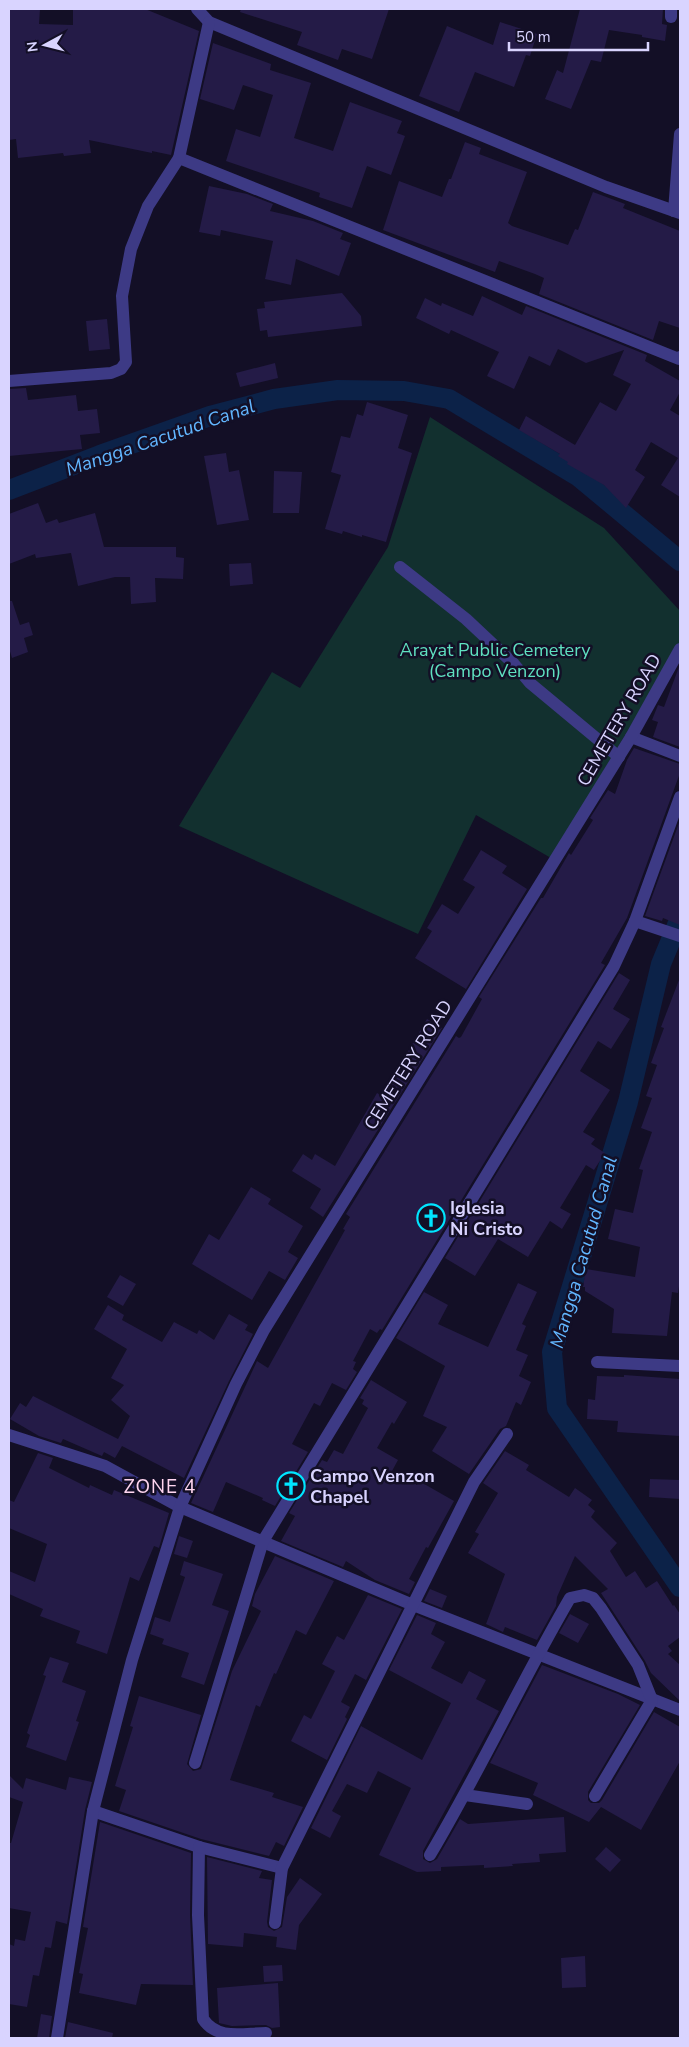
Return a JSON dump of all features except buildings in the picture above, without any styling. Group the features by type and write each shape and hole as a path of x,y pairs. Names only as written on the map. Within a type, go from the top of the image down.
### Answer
{"street":[{"path":"198,9 208,22 597,183 677,212 680,134"},
{"path":"9,381 111,373 121,369 126,362 122,296 131,249 148,206 179,158 208,22"},
{"path":"179,158 679,359 680,357"},
{"path":"400,567 466,619 514,664 530,683 619,757"},
{"name":"CEMETERY ROAD","path":"57,2038 93,1811 132,1660 180,1507 236,1384 264,1330 631,738 680,649"},
{"path":"631,738 680,756"},
{"path":"195,1763 263,1541 614,966 635,922 680,797"},
{"path":"635,922 680,936"},
{"path":"597,1362 680,1366"},
{"path":"276,1923 282,1868 474,1482 507,1434"},
{"path":"9,1435 105,1466 180,1507 414,1605 680,1710"},
{"path":"430,1855 465,1796 538,1654 570,1598 584,1595 592,1598 638,1665 652,1700"},
{"path":"595,1796 652,1700"},
{"path":"465,1796 527,1804"},
{"path":"93,1811 199,1847 282,1868"},
{"path":"199,1847 198,1915 203,2019 210,2028 220,2034 266,2033"}],"green space":[{"name":"Arayat Public Cemetery (Campo Venzon)","path":"430,417 604,528 680,611 680,644 551,858 476,815 418,934 179,826 272,672 300,688 388,547"}],"waterway":[{"name":"Mangga Cacutud Canal","path":"9,490 210,416 274,399 338,390 404,391 449,399 579,477 680,561"},
{"name":"Mangga Cacutud Canal","path":"680,918 661,964 628,1102 552,1352 557,1408 680,1587"}],"place":[{"name":"Iglesia Ni Cristo","path":"431,1218"},
{"name":"Campo Venzon Chapel","path":"291,1486"}],"district":[{"name":"ZONE 4","path":"160,1486"}]}
